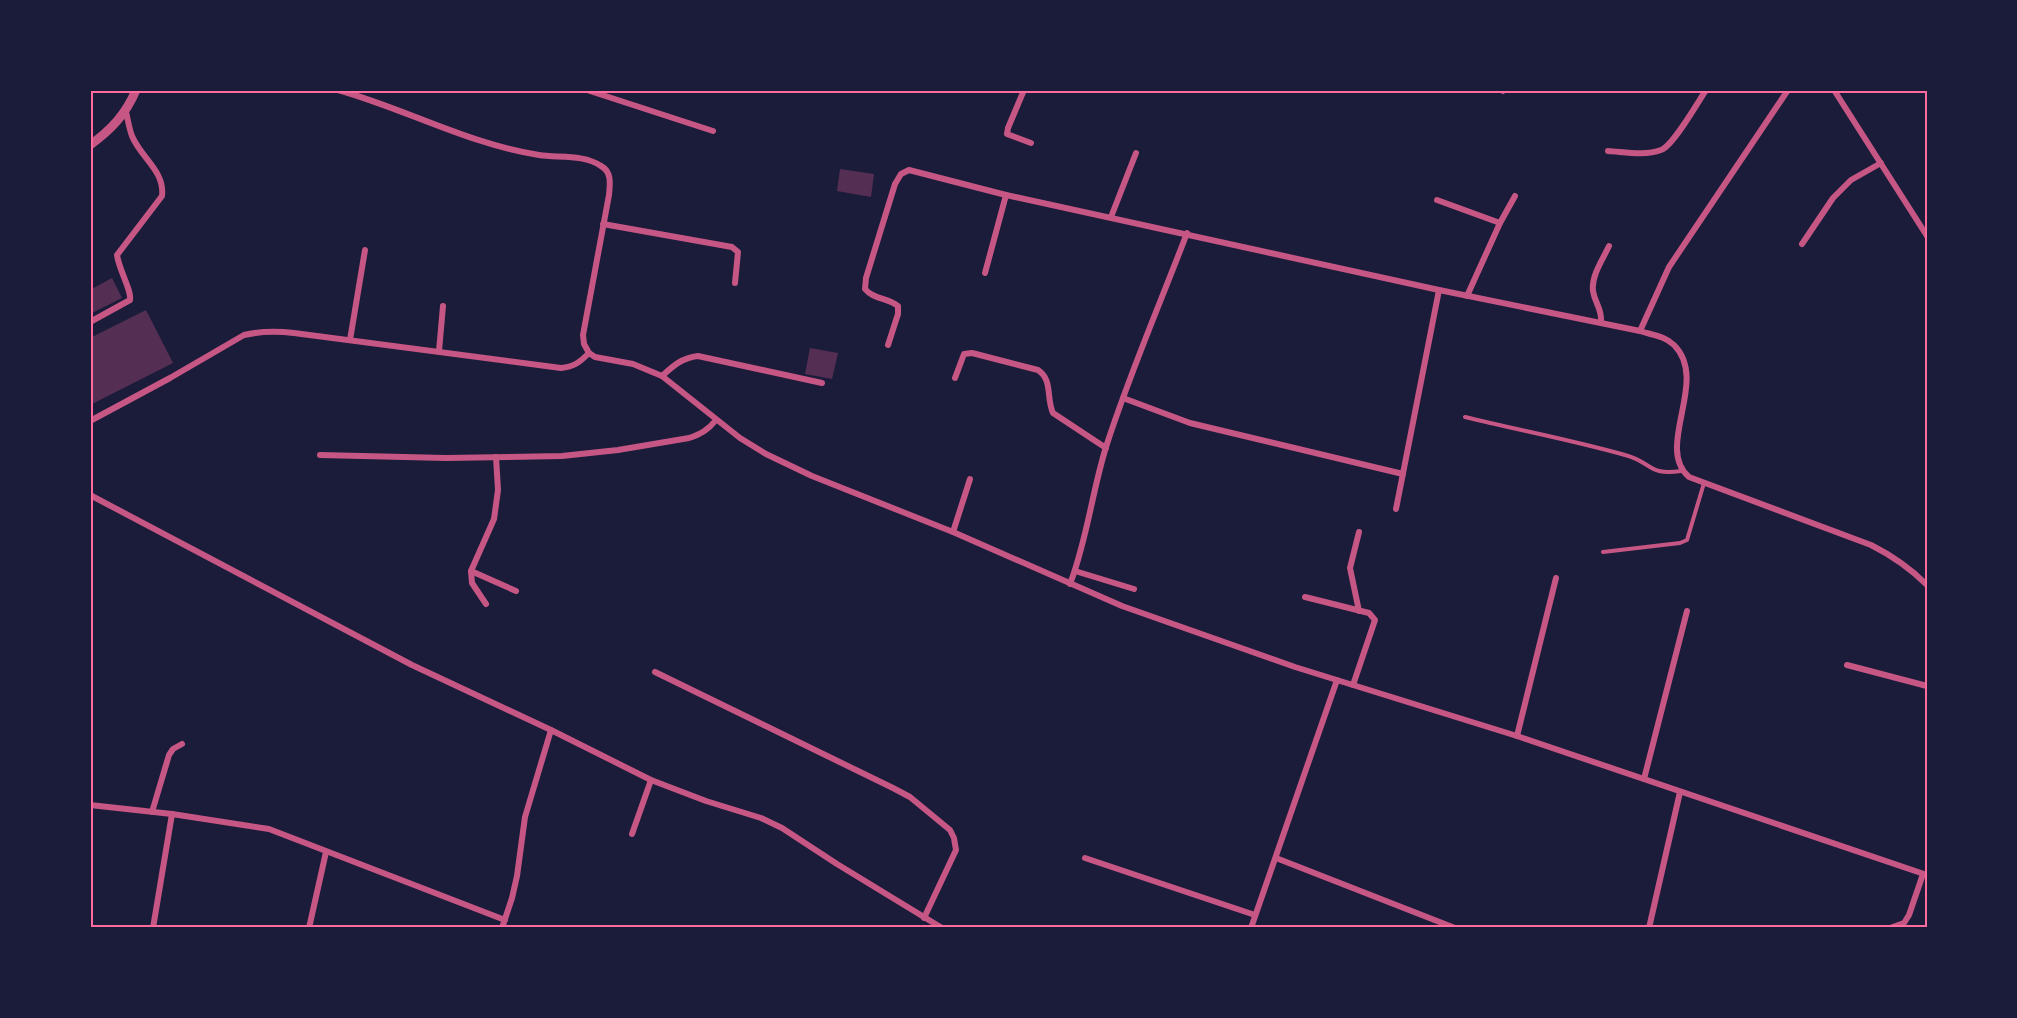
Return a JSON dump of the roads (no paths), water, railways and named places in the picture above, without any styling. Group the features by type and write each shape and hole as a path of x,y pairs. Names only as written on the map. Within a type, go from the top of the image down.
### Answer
{"street":[{"path":"90,145 101,138 126,112 136,90"},
{"path":"338,90 450,131 512,150 580,159 596,162 604,167 609,173 610,182 584,322 584,344 589,353 595,357 633,364 662,376 716,420 766,454 812,476 953,532 1070,584 1177,627 1517,736 1925,874 1904,923 1890,928"},
{"path":"587,90 713,131"},
{"path":"1024,90 1007,134 1031,143"},
{"path":"1608,151 1635,153 1662,150 1670,143 1706,90"},
{"path":"1640,331 1669,267 1788,90"},
{"path":"1834,90 1927,236"},
{"path":"90,322 130,300 132,294 121,274 117,255 162,196 163,186 159,175 132,137 126,112"},
{"path":"1111,218 1136,153"},
{"path":"1802,244 1833,198 1851,180 1881,163"},
{"path":"888,345 898,314 898,306 869,294 865,289 866,279 895,184 901,174 909,170 1006,195 1439,290 1640,331 1664,338 1675,346 1686,371 1676,453 1681,471 1704,483 1871,545 1893,556 1927,585"},
{"path":"985,273 1006,195"},
{"path":"1467,296 1515,196"},
{"path":"1437,200 1500,224"},
{"path":"603,224 732,247 738,252 735,284"},
{"path":"1070,584 1106,448 1187,233"},
{"path":"1601,322 1602,312 1593,290 1593,280 1609,246"},
{"path":"350,340 365,250"},
{"path":"1396,509 1439,290"},
{"path":"440,351 443,306"},
{"path":"90,421 244,335 269,331 561,368 580,363 589,353"},
{"path":"955,378 964,354 1038,370 1045,375 1048,382 1049,404 1053,413 1106,448"},
{"path":"662,376 678,361 698,356 822,383"},
{"path":"1123,398 1190,423 1403,474"},
{"path":"320,455 562,456 618,450 701,434 716,420"},
{"path":"486,604 472,583 471,571 494,519 498,496 496,457"},
{"path":"953,532 970,479"},
{"path":"90,495 412,665 651,780 706,801 761,818 782,828 942,928"},
{"path":"1359,532 1350,567 1359,610"},
{"path":"471,571 516,591"},
{"path":"1075,571 1134,589"},
{"path":"1517,736 1556,578"},
{"path":"1305,597 1369,613 1375,620 1353,685"},
{"path":"1644,779 1687,611"},
{"path":"1847,665 1927,686"},
{"path":"655,672 910,797 950,830 956,850 924,918"},
{"path":"1251,928 1337,680"},
{"path":"502,928 517,876 525,817 551,730"},
{"path":"152,812 169,754 182,744"},
{"path":"632,834 651,780"},
{"path":"1649,928 1680,792"},
{"path":"90,805 172,814 269,829 505,920"},
{"path":"153,928 172,814"},
{"path":"309,928 326,852"},
{"path":"1085,858 1255,915"},
{"path":"1276,858 1455,928"}],"lane":[{"path":"1466,417 1628,456 1654,471 1668,473 1681,471"},
{"path":"1603,552 1680,543 1687,540 1704,483"}]}
